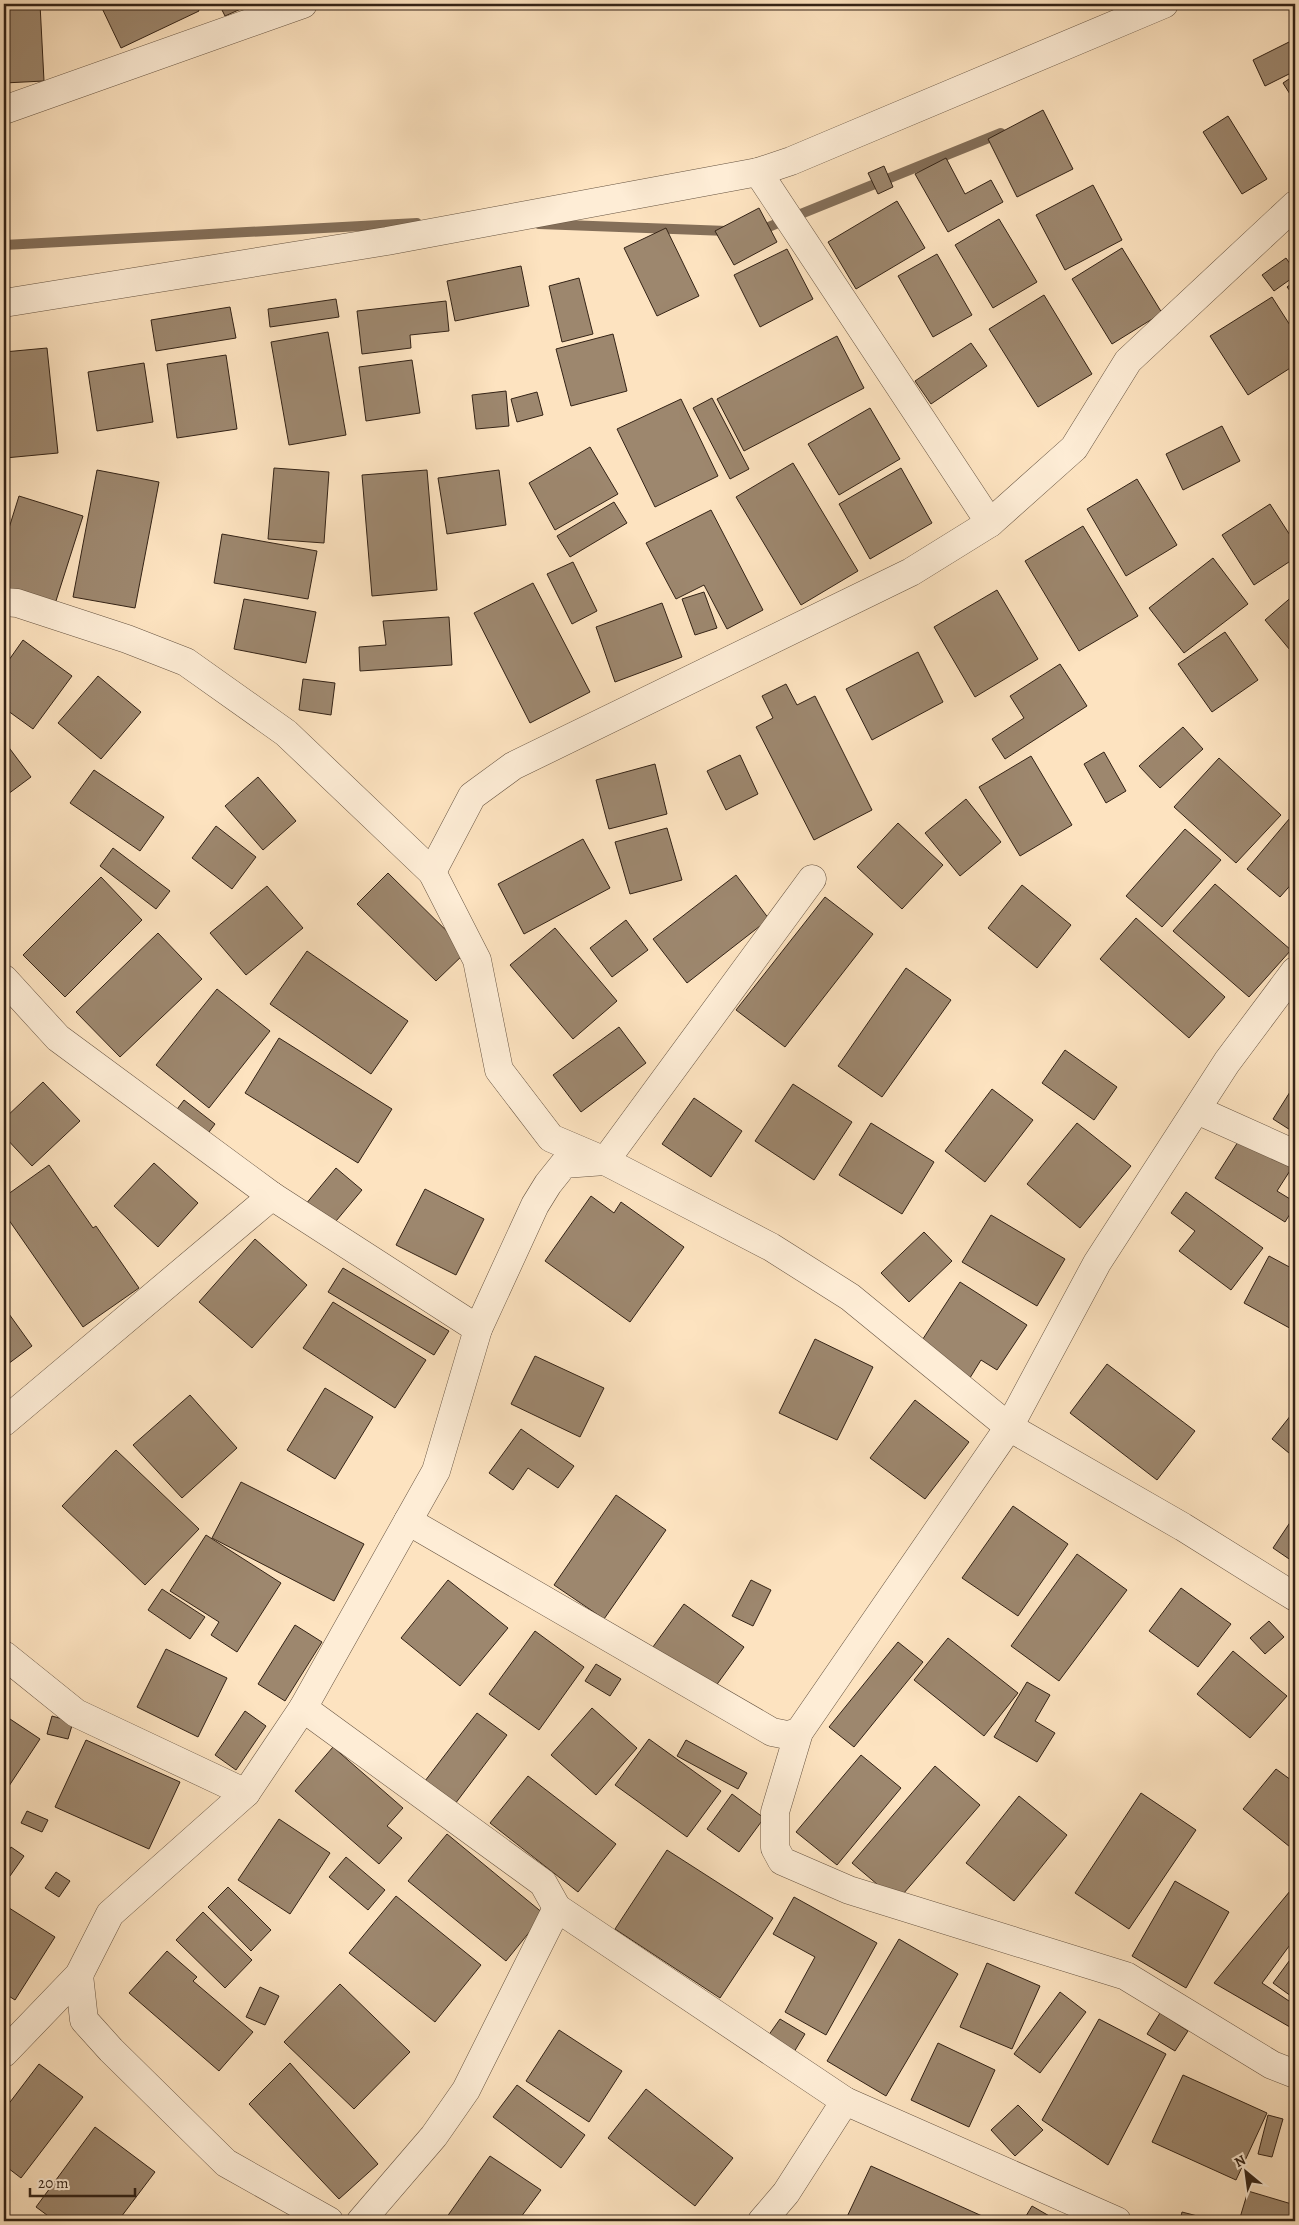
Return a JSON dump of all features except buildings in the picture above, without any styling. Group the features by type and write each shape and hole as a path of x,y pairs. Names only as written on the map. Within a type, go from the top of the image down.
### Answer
{"street":[{"path":"4,110 303,4"},
{"path":"4,303 386,241 758,172 791,161 1164,4"},
{"path":"758,172 990,522"},
{"path":"432,872 472,796 513,766 910,572 990,522 1074,448 1128,361 1295,205"},
{"path":"4,602 17,604 118,636 186,662 286,733 432,872 477,960 499,1070 551,1138 605,1161 771,1247 850,1297 1009,1427 1183,1527 1295,1597"},
{"path":"4,2053 79,1976 110,1914 246,1793 303,1708 436,1471 478,1329 534,1205 564,1164 605,1161 812,879"},
{"path":"1295,971 1228,1062 1097,1264 1009,1427 798,1732 775,1812 775,1848 782,1860 849,1890 1126,1976 1272,2065 1295,2074"},
{"path":"4,979 58,1038 272,1196 478,1329"},
{"path":"1197,1110 1295,1154"},
{"path":"4,1422 272,1196"},
{"path":"408,1521 772,1732 787,1735 798,1732"},
{"path":"4,1655 76,1713 246,1793"},
{"path":"303,1708 542,1883 557,1908 845,2101 1117,2221"},
{"path":"361,2221 434,2136 466,2090 557,1908"},
{"path":"79,1976 84,2020 110,2050 226,2163 329,2221"},
{"path":"762,2221 786,2193 845,2101"}],"waterway":[{"path":"756,232 1001,133"},
{"path":"4,245 417,223"},
{"path":"539,224 727,231"}]}
